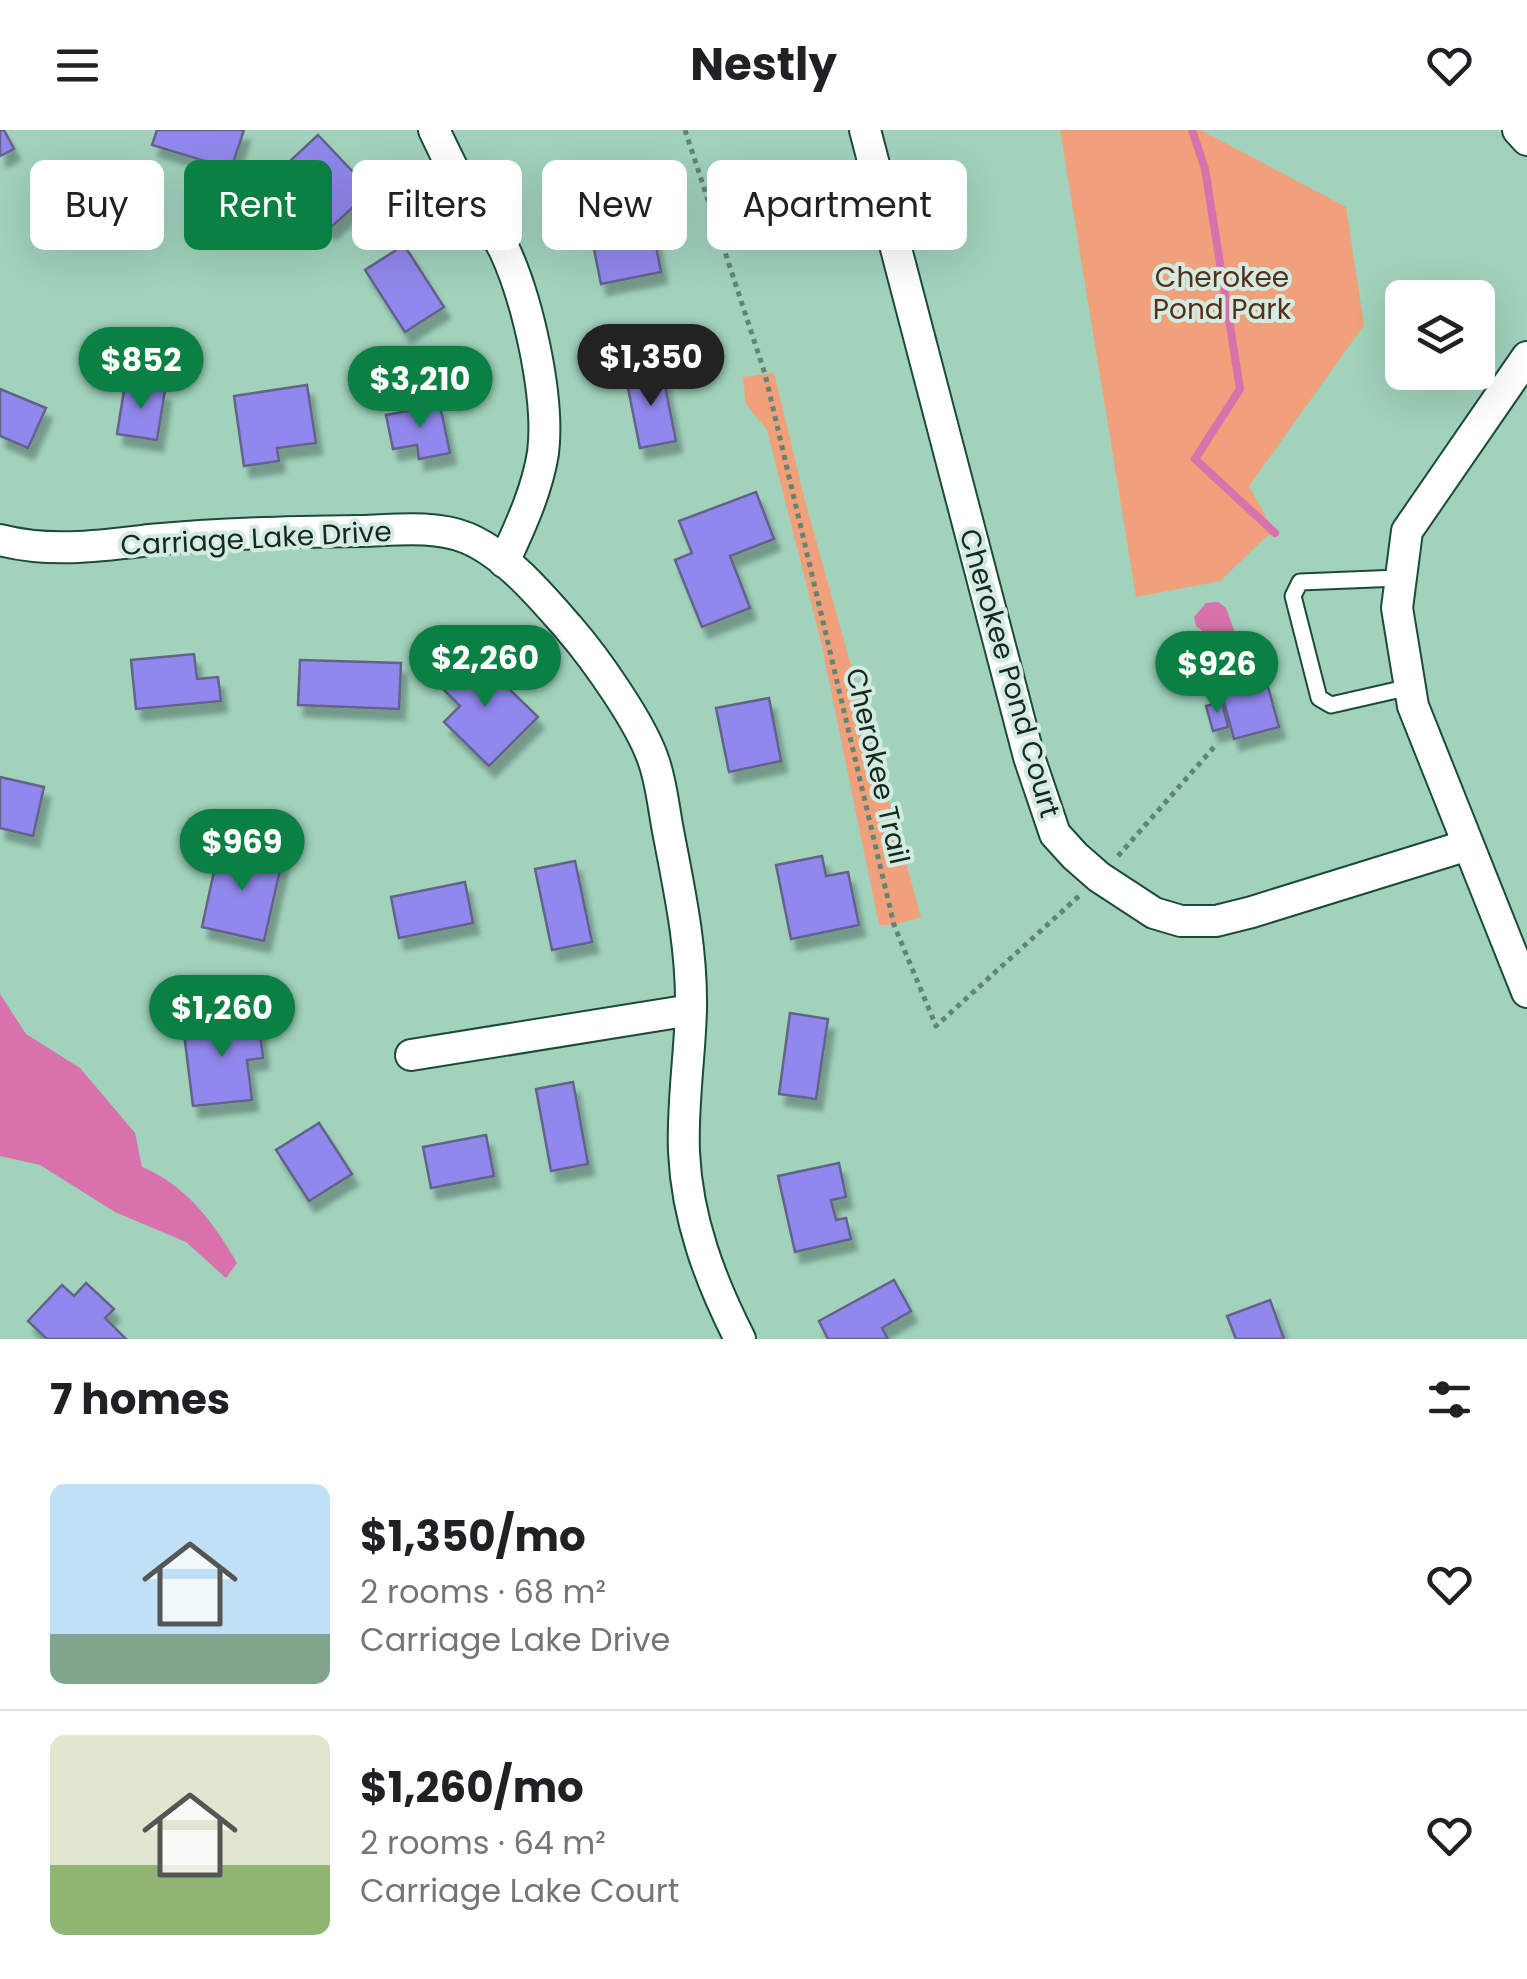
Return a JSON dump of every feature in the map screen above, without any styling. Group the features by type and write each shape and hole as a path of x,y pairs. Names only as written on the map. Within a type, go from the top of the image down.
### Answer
{"street":[{"path":"434,130 466,193 502,245 518,281 535,350 543,452 526,514 504,562"},
{"name":"Cherokee Pond Court","path":"865,130 1029,757 1055,834 1098,878 1154,913 1180,921 1216,920 1468,845"},
{"path":"1518,130 1527,140"},
{"path":"1527,356 1407,531 1396,608 1413,706 1527,992"},
{"name":"Carriage Lake Drive","path":"0,540 20,545 94,548 262,533 427,530 467,538 504,562 549,604 620,699 654,760 684,917 691,1010 684,1154 700,1248 740,1339"},
{"path":"411,1056 691,1010"}],"lane":[{"path":"1399,578 1300,582 1292,596 1319,698 1330,705 1410,687"}],"path":[{"name":"Cherokee Trail","path":"685,130 765,374 894,925 936,1026 1098,878 1215,746"}],"green space":[{"name":"Cherokee Pond Park","path":"1060,130 1201,130 1346,207 1364,325 1249,486 1275,533 1220,581 1136,597"},
{"path":"774,373 805,501 921,917 894,925 879,925 821,642 767,430 746,404 743,377"}],"shaded area":[{"path":"1218,602 1226,608 1237,638 1252,652 1249,667 1224,679 1208,672 1212,638 1196,626 1194,617 1206,603"},
{"path":"0,994 26,1034 80,1068 135,1133 142,1167 172,1184 208,1220 237,1263 226,1278 186,1242 115,1212 40,1165 0,1156"}],"building":[{"path":"0,130 4,130 14,149 0,156"},
{"path":"157,130 244,130 234,160 201,160 152,145"},
{"path":"318,135 352,171 352,208 332,226 332,160 291,160"},
{"path":"396,250 407,250 444,307 405,332 365,270"},
{"path":"594,250 657,250 661,272 601,284"},
{"path":"662,371 676,441 640,448 626,378"},
{"path":"125,384 165,390 157,440 117,434"},
{"path":"307,385 316,443 277,448 279,461 244,466 234,396"},
{"path":"0,389 46,408 28,448 0,436"},
{"path":"440,405 450,453 419,459 417,445 393,449 386,415"},
{"path":"756,492 774,539 730,556 750,608 702,627 675,560 692,553 679,521"},
{"path":"472,653 538,717 489,766 444,722 460,706 440,686"},
{"path":"194,654 197,679 218,677 221,701 136,709 131,660"},
{"path":"300,660 401,663 399,709 298,705"},
{"path":"1267,683 1279,727 1234,739 1222,695"},
{"path":"769,698 781,761 729,772 716,708"},
{"path":"1222,702 1228,727 1213,731 1206,706"},
{"path":"0,777 44,787 33,836 0,828"},
{"path":"219,848 282,861 264,941 202,927"},
{"path":"822,856 826,876 848,872 859,925 791,939 776,865"},
{"path":"575,861 592,942 552,950 535,869"},
{"path":"465,882 473,923 399,938 391,897"},
{"path":"790,1013 828,1019 816,1099 779,1094"},
{"path":"258,1017 263,1058 247,1060 252,1100 193,1106 183,1025"},
{"path":"573,1082 588,1164 551,1171 536,1089"},
{"path":"319,1123 352,1174 309,1201 276,1150"},
{"path":"486,1135 494,1176 431,1188 423,1147"},
{"path":"839,1163 846,1197 831,1200 836,1220 846,1218 851,1239 795,1252 778,1176"},
{"path":"894,1280 911,1311 882,1328 888,1339 828,1339 819,1321"},
{"path":"86,1283 114,1309 105,1318 126,1339 47,1339 28,1321 62,1285 74,1296"},
{"path":"1270,1300 1284,1339 1236,1339 1227,1316"}],"waterway":[{"path":"1192,130 1205,169 1240,389 1195,459 1275,533"}]}
